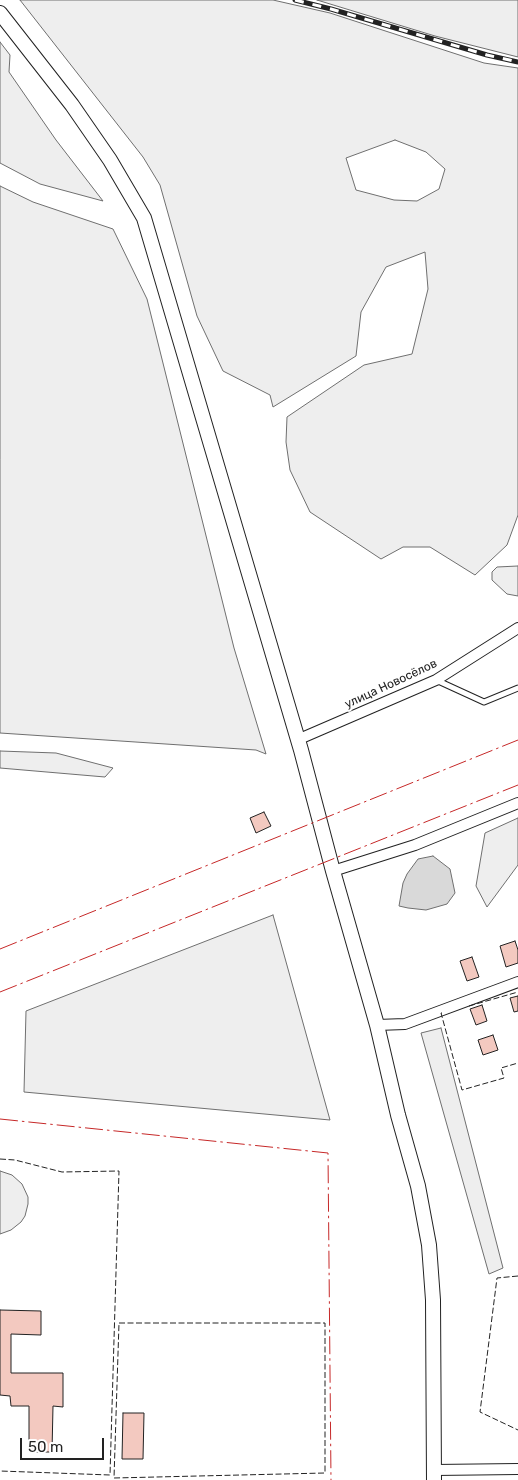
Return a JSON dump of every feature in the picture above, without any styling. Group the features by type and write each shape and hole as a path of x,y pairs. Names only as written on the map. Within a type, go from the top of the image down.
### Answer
{"street":[{"path":"0,13 77,113 110,160 144,218 297,740 376,1024 398,1115 418,1186 429,1244 434,1300 434,1475 518,1469"},
{"name":"улица Новосёлов","path":"297,740 436,680 518,628"},
{"path":"333,871 415,844 518,803"},
{"path":"376,1024 406,1024 518,982"}],"lane":[{"path":"436,680 484,702 518,688"}],"shaded area":[{"path":"20,0 273,0 330,13 484,63 518,68 518,515 507,545 475,575 430,547 403,547 381,559 310,512 290,470 286,442 287,417 364,365 412,354 428,289 425,252 386,267 361,312 356,356 273,407 270,395 223,371 197,316 160,185 143,157","holes":["395,140 426,152 445,169 439,189 417,201 394,200 356,190 346,158"]},
{"path":"317,0 518,0 518,57 435,36"},
{"path":"0,42 10,55 9,72 56,140 103,201 40,184 0,163"},
{"path":"0,186 33,202 113,229 147,299 234,648 266,754 256,750 0,733"},
{"path":"518,566 518,596 507,594 492,580 492,572 497,567"},
{"path":"0,751 56,753 113,768 105,777 0,768"},
{"path":"518,818 518,865 487,907 476,886 485,833"},
{"path":"433,856 450,869 455,893 447,904 426,910 399,906 403,883 407,874 418,859"},
{"path":"273,915 330,1120 24,1092 26,1011"},
{"path":"441,1028 503,1268 489,1274 421,1033"},
{"path":"0,1171 12,1175 22,1184 28,1197 28,1204 25,1216 21,1222 11,1230 0,1234"}],"building":[{"path":"264,812 271,826 256,833 250,818"},
{"path":"515,941 518,950 518,963 506,967 500,946"},
{"path":"472,957 479,977 467,981 460,961"},
{"path":"518,996 518,1011 514,1012 510,998"},
{"path":"482,1005 487,1021 476,1025 470,1009"},
{"path":"493,1035 498,1050 483,1055 478,1040"},
{"path":"0,1310 41,1311 41,1335 11,1334 11,1373 63,1373 63,1407 53,1406 52,1452 29,1452 29,1406 11,1406 10,1396 0,1395"},
{"path":"123,1413 144,1413 143,1459 122,1459"}],"railway":[{"path":"295,0 487,55 518,62"}],"fence":[{"path":"469,1006 518,992"},
{"path":"442,1013 462,1090 504,1078 501,1068 518,1063"},
{"path":"0,1159 15,1160 62,1172 119,1171 110,1475 0,1471"},
{"path":"518,1276 497,1278 480,1412 518,1430"},
{"path":"119,1323 325,1323 325,1473 114,1478 119,1323"}],"power":[{"path":"0,949 518,740"},
{"path":"0,992 518,785"},
{"path":"0,1119 328,1153 331,1480"}]}
